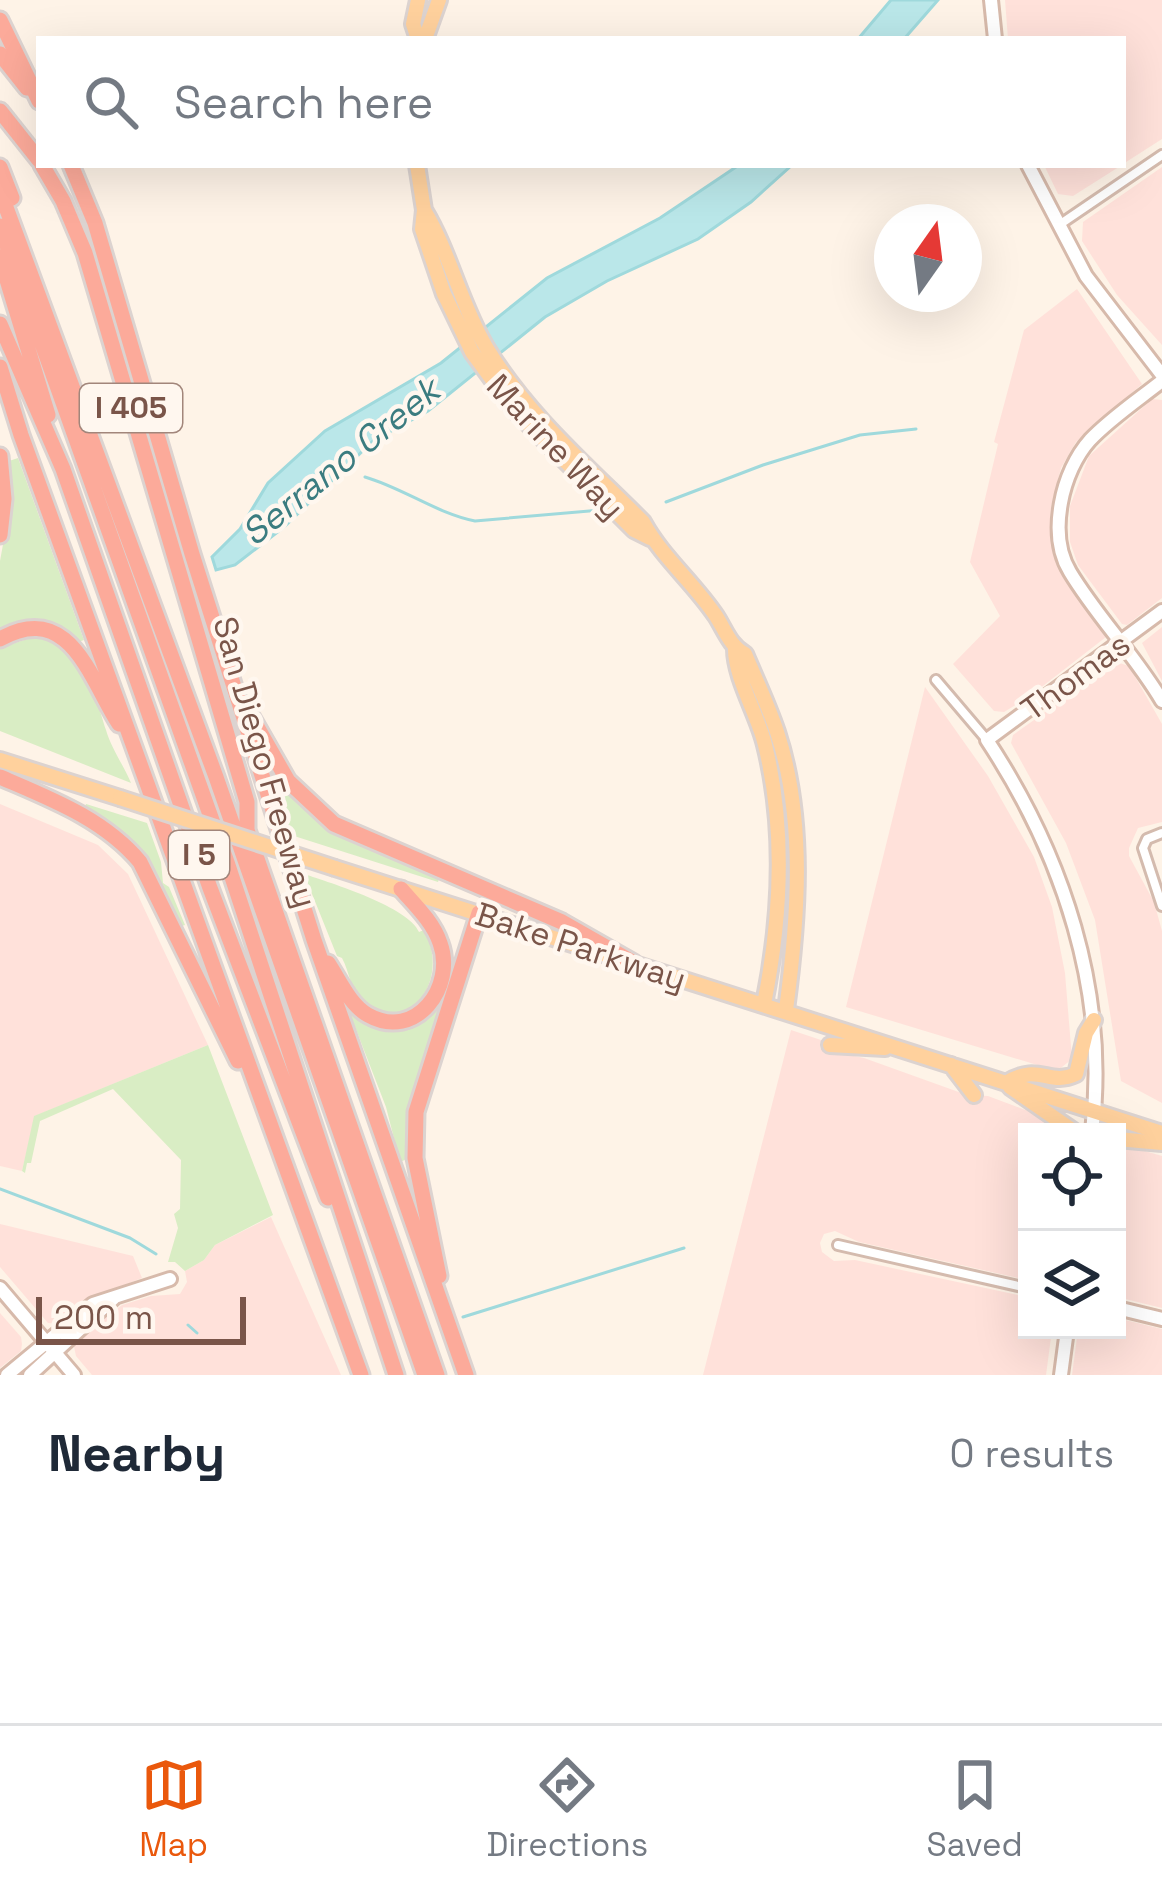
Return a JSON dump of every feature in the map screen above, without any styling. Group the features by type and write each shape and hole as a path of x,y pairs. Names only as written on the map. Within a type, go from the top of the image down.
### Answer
{"highway":[{"path":"0,20 36,97"},
{"path":"0,54 36,99"},
{"name":"San Diego Freeway","path":"5,116 36,158"},
{"name":"I 5","path":"0,167 248,830"},
{"name":"San Diego Freeway","path":"43,168 75,227 92,278 247,802 248,830 437,1375"},
{"path":"72,168 95,223 314,940 466,1375"},
{"path":"0,191 208,755 423,1375"},
{"path":"0,207 173,699 395,1375"},
{"path":"0,226 423,1375"},
{"name":"I 5","path":"0,257 63,469 210,888 395,1375"},
{"name":"I 405","path":"0,324 63,469"},
{"path":"0,367 361,1375"},
{"path":"0,397 21,435"},
{"path":"0,456 4,499 0,535"},
{"path":"0,639 14,631 35,629 72,643 135,748"},
{"path":"232,677 288,782 334,824 562,922 634,962"},
{"path":"0,778 88,818 116,836 140,862 264,1112"},
{"path":"314,940 364,1013 389,1022 418,1014 439,991 444,959 435,932 401,889"},
{"path":"445,1314 415,1158 416,1112 479,913"}],"main road":[{"path":"418,0 413,24 419,36"},
{"path":"422,36 439,0"},
{"name":"Marine Way","path":"417,168 424,210 475,326 501,370 541,420 643,522 652,540 705,601 735,649 745,654 778,734 789,789 796,905 786,1010"},
{"name":"Marine Way","path":"735,649 774,785 779,875 764,1004"},
{"name":"Bake Parkway","path":"0,760 1162,1133"},
{"path":"1060,1123 1006,1083 1022,1073 1060,1079 1076,1074 1094,1020"},
{"path":"830,1046 903,1048"},
{"path":"951,1065 974,1095"},
{"path":"1126,1140 1162,1143"}],"street":[{"path":"991,0 995,36"},
{"path":"1058,226 1162,155"},
{"path":"1029,168 1103,302 1162,378 1078,455 1060,511 1067,567 1162,701"},
{"name":"Thomas","path":"987,740 1162,610"},
{"path":"936,680 987,740 1020,794 1055,867 1075,928 1094,1020 1093,1123"},
{"path":"1162,832 1144,844 1162,906"},
{"path":"838,1245 1018,1286"},
{"path":"7,1375 115,1298 170,1279"},
{"path":"0,1288 74,1375"},
{"path":"1126,1310 1162,1319"},
{"path":"1061,1375 1066,1339"},
{"path":"30,1375 51,1347"}],"shaded area":[{"path":"1005,0 1162,0 1162,139 1126,162 1126,36 1008,36"},
{"path":"1162,167 1162,345 1117,295 1082,241 1083,222"},
{"path":"1045,168 1117,168 1073,196 1058,194"},
{"path":"1077,289 1142,384 1076,442 1061,468 1051,507 1055,560 1106,637 1030,696 1004,712 994,711 953,664 1000,616 970,562 998,444 994,442 1024,330"},
{"path":"1152,399 1162,400 1162,598 1127,625 1078,565 1070,542 1070,506 1089,456"},
{"path":"1162,627 1162,681 1142,643"},
{"path":"1116,662 1129,666 1162,724 1162,822 1138,828 1129,856 1154,902 1162,931 1162,1103 1121,1081 1095,920 1066,843 1011,743 1013,735"},
{"path":"925,687 988,776 1034,857 1052,907 1065,973 1072,1059 1057,1071 846,1007"},
{"path":"0,804 98,845 128,874 208,1045 35,1116 22,1171 0,1166"},
{"path":"791,1030 821,1040 820,1049 864,1058 967,1095 988,1096 1051,1123 1018,1123 1018,1278 859,1242 835,1231 824,1234 820,1243 822,1252 834,1261 855,1260 1018,1295 1018,1339 1051,1339 1046,1375 703,1375"},
{"path":"1126,1146 1162,1156 1162,1308 1126,1299"},
{"path":"271,1217 341,1375 92,1375 76,1356 73,1342 122,1305 180,1294 187,1282 185,1271 204,1260 215,1245"},
{"path":"0,1224 133,1256 142,1278 94,1297 60,1324 48,1323 0,1267"},
{"path":"0,1313 22,1344 21,1351 0,1368"},
{"path":"1126,1320 1162,1329 1162,1375 1072,1375 1077,1339 1126,1339"}],"green space":[{"path":"18,458 84,640 78,642 69,634 0,632 0,561 12,495 9,461"},
{"path":"33,637 62,648 83,671 131,783 0,731 0,648"},
{"path":"276,774 330,824 440,876 438,882 291,835"},
{"path":"86,804 147,823 163,883 185,925 179,927 145,859 84,810"},
{"path":"304,874 385,905 419,932 424,930 432,950 432,970 418,1002 392,1015 376,1011 361,999 337,956"},
{"path":"438,1001 444,1003 414,1091 409,1158 400,1162 386,1107 350,1014 382,1027"},
{"path":"208,1045 273,1215 215,1245 204,1260 185,1271 168,1262 178,1228 174,1214 180,1209 181,1160 113,1089 40,1121 31,1163 22,1171 34,1116"}],"water":[{"path":"891,0 938,0 907,36 861,36"},
{"name":"Serrano Creek","path":"735,168 789,168 698,239 607,281 545,317 428,411 373,441 284,527 235,565 216,570 212,557 240,529 268,483 325,431 441,363 547,278 660,218"}],"waterway":[{"path":"666,502 860,435 916,429"},
{"name":"Serrano Creek","path":"365,477 475,521 601,510"},
{"path":"0,1189 130,1238 156,1254"},
{"path":"463,1317 684,1248"},
{"path":"188,1325 197,1333"}]}
